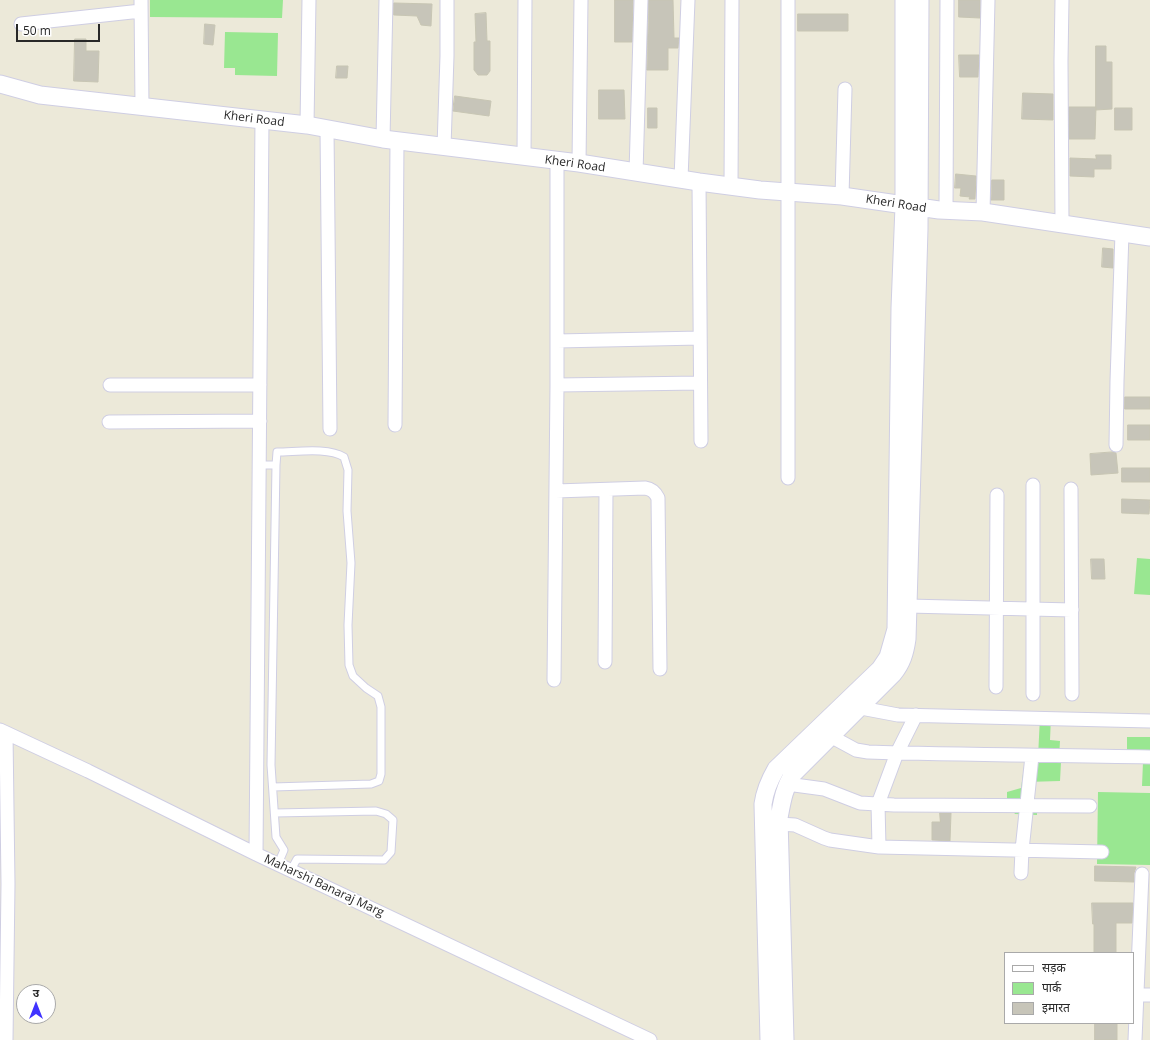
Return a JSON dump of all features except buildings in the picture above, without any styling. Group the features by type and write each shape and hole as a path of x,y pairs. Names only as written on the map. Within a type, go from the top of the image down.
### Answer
{"street":[{"path":"307,126 309,0"},
{"path":"386,0 390,140 394,425"},
{"path":"444,147 447,56 446,0"},
{"path":"524,157 525,0"},
{"path":"579,164 581,0"},
{"path":"636,173 641,0"},
{"path":"681,179 688,0"},
{"path":"731,186 732,0"},
{"path":"788,0 788,478"},
{"path":"769,1040 763,812 765,791 776,769 880,669 888,657 896,629 900,308 912,206 904,0"},
{"path":"785,1040 779,824 782,799 787,784 793,774 894,674 901,665 907,639 912,206 920,0"},
{"path":"946,210 947,0"},
{"path":"983,212 988,0"},
{"path":"1062,0 1062,224"},
{"path":"21,24 141,6 142,106"},
{"name":"Kheri Road","path":"0,84 40,95 262,120 390,140 557,161 731,186 842,196 946,210 983,212 1150,237"},
{"path":"842,196 845,89"},
{"path":"256,854 262,120"},
{"path":"327,129 330,429"},
{"path":"554,680 557,385 557,161"},
{"path":"699,182 701,441"},
{"path":"1116,445 1122,233"},
{"path":"557,341 700,338"},
{"path":"557,385 700,383"},
{"path":"110,385 260,385"},
{"path":"109,422 260,421"},
{"path":"1033,485 1033,694"},
{"path":"556,491 650,489 655,492 658,498 660,669"},
{"path":"1071,489 1072,694"},
{"path":"605,662 606,490"},
{"path":"996,687 997,495"},
{"path":"908,606 1072,610"},
{"path":"860,708 898,715 1150,721"},
{"path":"880,847 878,804 897,753 916,715"},
{"path":"3,731 8,884 6,1040"},
{"name":"Maharshi Banaraj Marg","path":"3,731 88,770 256,854 650,1040"},
{"path":"832,737 856,750 868,752 1150,757"},
{"path":"1021,873 1032,756"},
{"path":"787,784 824,789 860,803 1090,806"},
{"path":"779,824 795,825 830,840 880,847 1102,852"},
{"path":"1136,1040 1143,995 1142,874"}],"lane":[{"path":"273,788 371,784 378,781 381,774 381,707 378,696 366,688 353,676 349,665 348,624 351,562 347,511 348,470 344,457 328,451 277,452 271,765 276,837 284,850 278,864"},
{"path":"259,465 276,463"},
{"path":"275,813 376,811 386,814 393,820 391,852 384,860 297,859 291,870"}],"green space":[{"path":"150,0 283,0 282,18 150,17"},
{"path":"225,32 278,33 277,76 235,75 235,68 224,68"},
{"path":"1137,558 1150,559 1150,595 1134,594"},
{"path":"1040,717 1051,717 1050,740 1060,741 1059,758 1038,757"},
{"path":"1127,737 1150,737 1150,759 1127,759"},
{"path":"1025,760 1061,762 1060,781 1026,782 1037,807 1037,815 1015,814 1007,802 1007,792 1021,788"},
{"path":"1143,762 1150,762 1150,786 1142,786"},
{"path":"1098,792 1150,793 1150,865 1097,864"}]}
